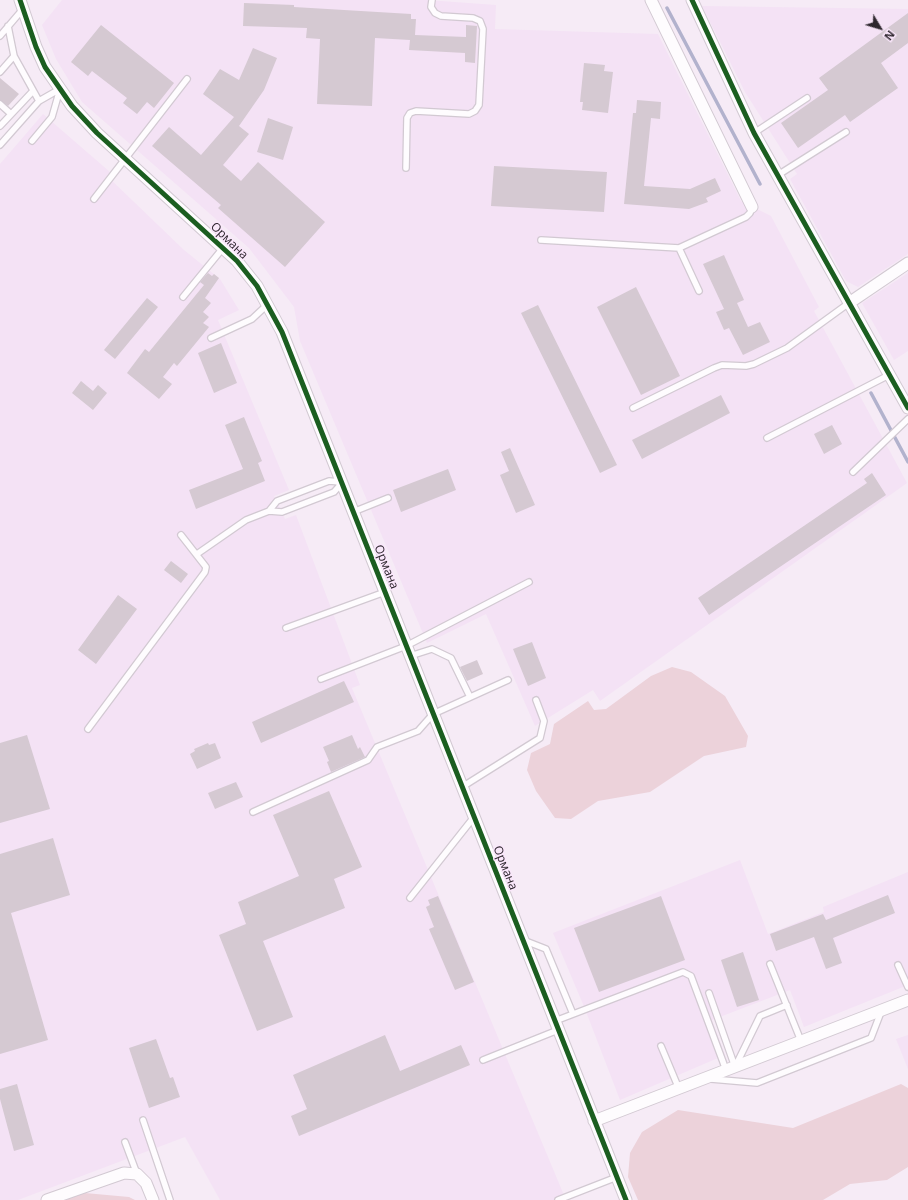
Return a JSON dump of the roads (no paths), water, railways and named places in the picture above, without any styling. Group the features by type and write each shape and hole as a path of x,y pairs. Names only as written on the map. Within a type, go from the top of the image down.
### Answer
{"street":[{"path":"651,0 752,207"},
{"path":"692,0 754,133 908,408"},
{"name":"Ормана","path":"23,3 36,47 45,67 72,106 96,133 223,248 248,273 282,332 626,1200"},
{"path":"849,303 908,263"},
{"path":"594,1121 801,1041 881,1012 908,1000"},
{"path":"47,1200 124,1173 137,1174 146,1183 153,1200"}],"lane":[{"path":"406,168 407,118 410,113 416,111 469,114 475,112 479,105 484,29 480,21 473,18 440,16 435,13 431,6 432,0"},
{"path":"0,36 23,3"},
{"path":"8,26 14,56 38,101"},
{"path":"0,72 14,56"},
{"path":"94,199 188,79"},
{"path":"0,144 38,101 60,89"},
{"path":"32,141 52,117 60,89"},
{"path":"0,126 33,91"},
{"path":"754,133 807,98"},
{"path":"0,104 11,114"},
{"path":"778,175 846,132"},
{"path":"541,240 678,248 746,218 752,207"},
{"path":"182,297 223,248"},
{"path":"678,248 699,291"},
{"path":"633,408 714,368 722,365 746,366 754,364 787,348 849,303"},
{"path":"211,338 252,319 267,305"},
{"path":"767,438 889,375"},
{"path":"853,472 908,419"},
{"path":"197,554 246,520 268,511 277,501 329,481 342,482"},
{"path":"268,511 282,512 334,492 342,482"},
{"path":"353,512 388,498"},
{"path":"88,729 206,572 206,567 181,535"},
{"path":"321,679 408,651 529,582"},
{"path":"286,628 385,592"},
{"path":"408,651 432,649 452,658 470,697"},
{"path":"252,812 368,760 377,747 418,731 433,714 508,680"},
{"path":"462,787 540,738 544,721 536,700"},
{"path":"410,898 474,817"},
{"path":"523,940 546,949 573,1014"},
{"path":"770,964 801,1041"},
{"path":"898,965 908,987"},
{"path":"483,1060 557,1025 573,1014 683,972 691,976 731,1069"},
{"path":"709,993 731,1069"},
{"path":"731,1069 760,1016 787,1005"},
{"path":"705,1079 757,1083 871,1038 881,1012"},
{"path":"661,1046 679,1089"},
{"path":"143,1120 170,1200"},
{"path":"125,1142 137,1174"},
{"path":"558,1200 616,1177"}],"waterway":[{"path":"667,8 760,184"},
{"path":"871,393 908,462"}]}
